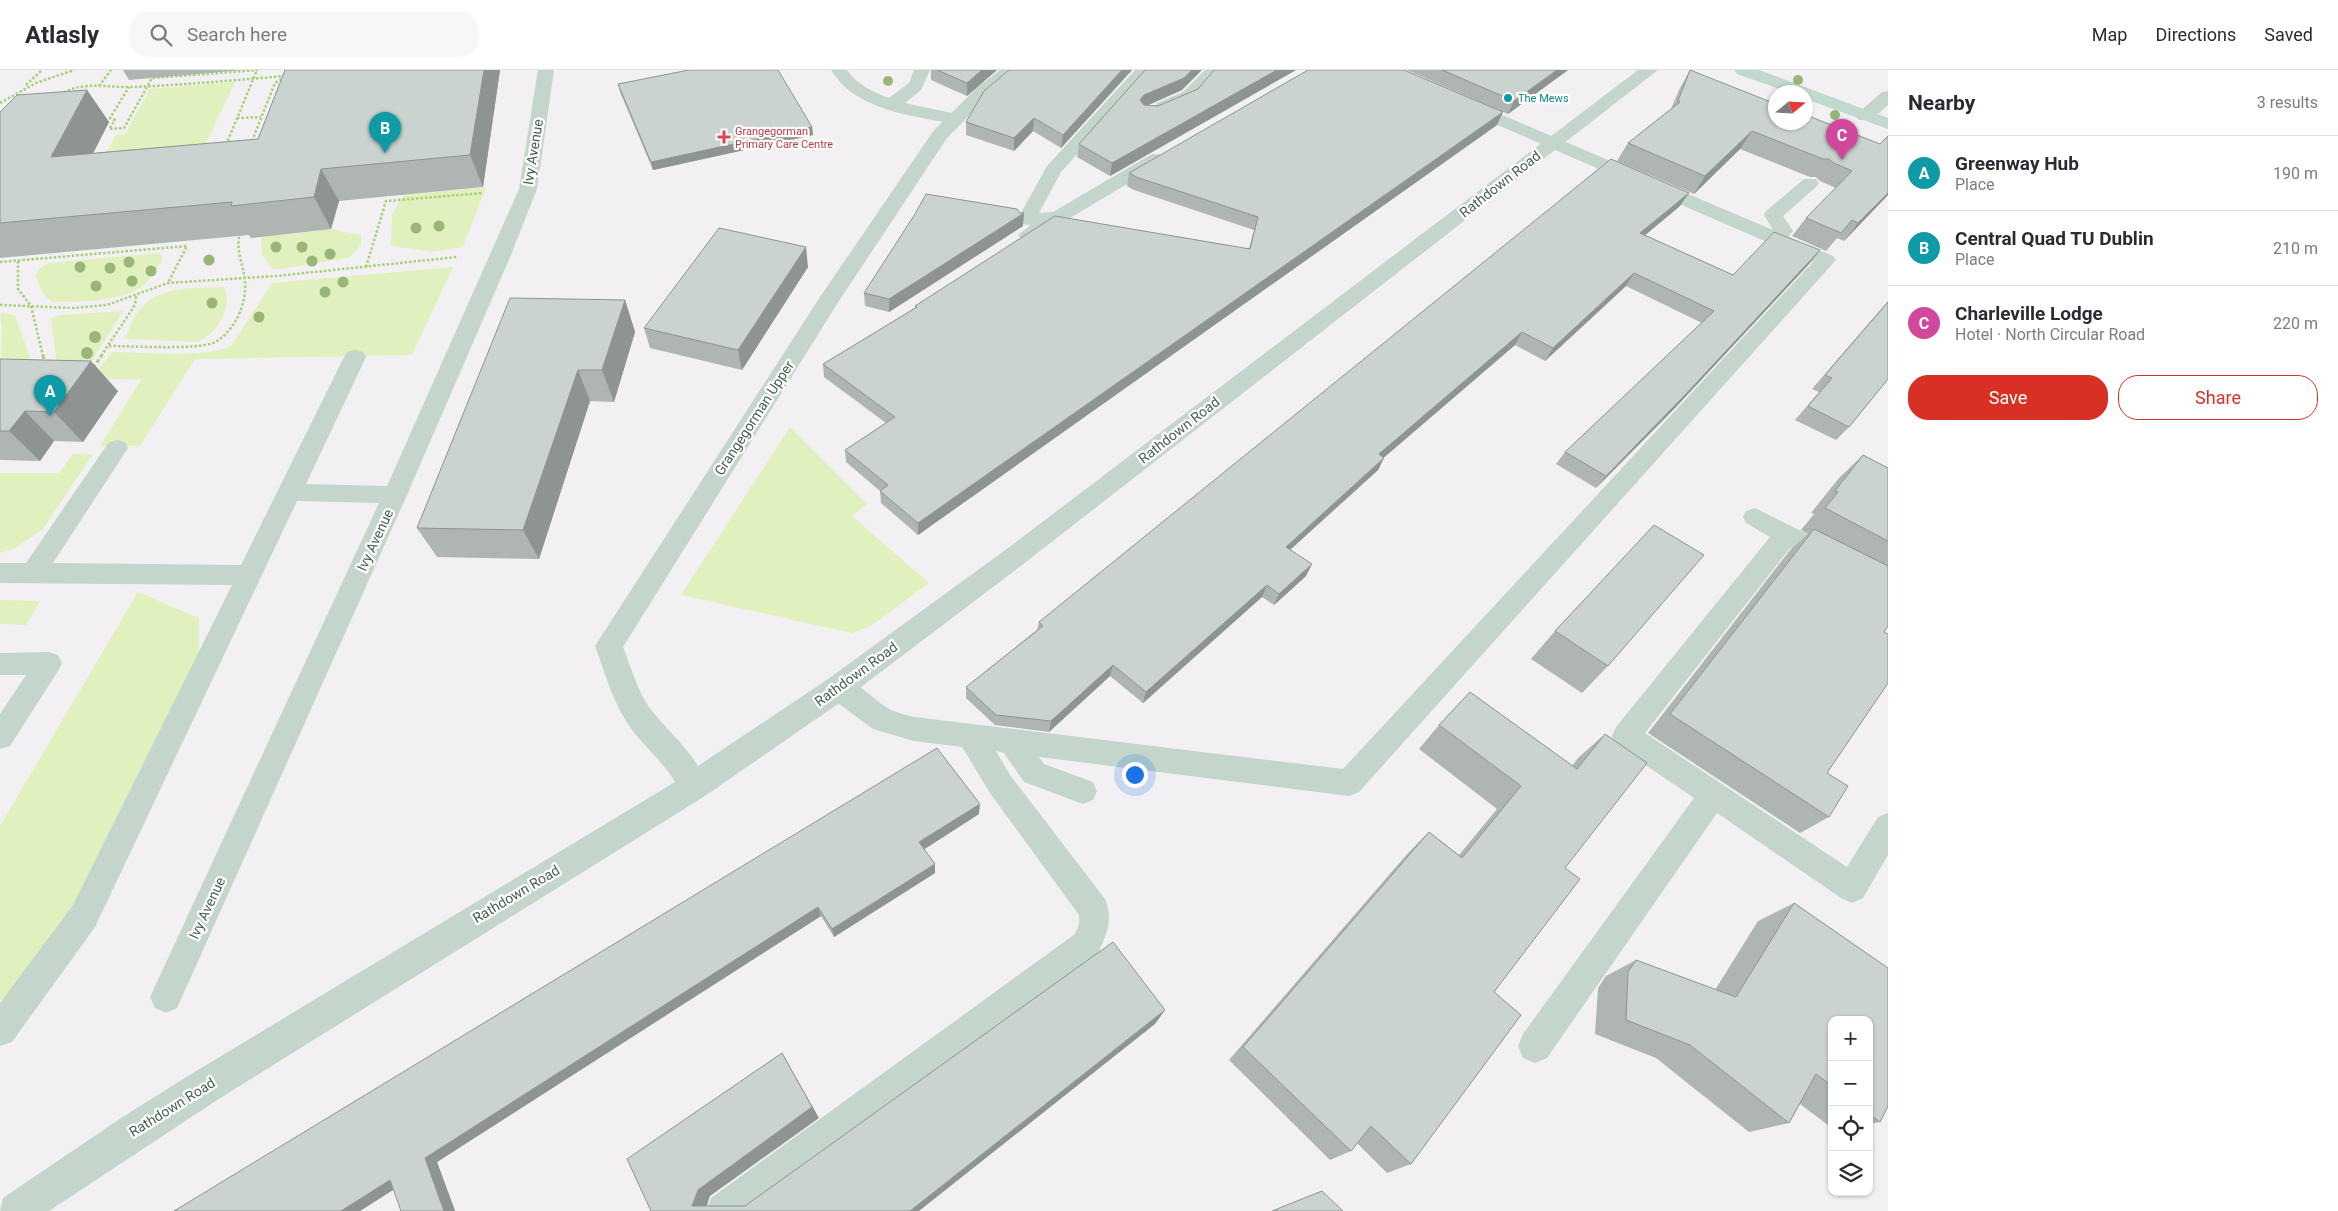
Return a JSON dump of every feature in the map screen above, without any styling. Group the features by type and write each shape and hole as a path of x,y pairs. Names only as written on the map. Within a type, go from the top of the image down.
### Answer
{"main road":[{"path":"1743,70 1783,85"},
{"path":"1813,96 1888,124"}],"street":[{"name":"Grangegorman Upper","path":"694,786 677,759 639,716 629,699 609,646 872,236 940,134 1011,70"},
{"name":"Rathdown Road","path":"16,1211 201,1089 694,786 838,688 1021,552 1649,70"},
{"path":"1865,116 1888,96"}],"lane":[{"name":"Ivy Avenue","path":"166,998 396,496 528,189 546,70"},
{"path":"840,70 852,86 869,96 924,113 955,119"},
{"path":"893,104 911,92 920,81 922,70"},
{"path":"1055,217 1026,220 1053,170 1144,70"},
{"path":"1149,113 1189,96 1214,70"},
{"path":"838,688 883,720 914,729 972,738 1361,785 1826,260 1449,97"},
{"path":"1015,244 1055,217 1175,149"},
{"path":"1776,239 1783,231 1773,215 1810,183"},
{"path":"0,1030 84,916 355,357"},
{"path":"33,574 117,448"},
{"path":"289,492 396,496"},
{"path":"1755,517 1820,553"},
{"path":"1786,534 1626,736 1712,796 1852,888 1888,827"},
{"path":"0,573 249,575"},
{"path":"0,664 49,663 0,737"},
{"path":"724,1211 1086,945 1095,925 1094,910 1000,784 972,738"},
{"path":"1012,742 1034,773 1083,791"},
{"path":"1535,1046 1712,796"}],"path":[{"path":"24,87 42,70"},
{"path":"0,103 24,87 46,77 74,70"},
{"path":"99,86 111,70"},
{"path":"226,146 258,70"},
{"path":"110,118 114,120 110,129 124,128 152,78 258,70"},
{"path":"57,98 64,90 99,86 148,86 292,75"},
{"path":"250,145 275,83 280,81 283,76"},
{"path":"110,118 129,87"},
{"path":"264,113 272,112"},
{"path":"237,118 262,116"},
{"path":"101,119 110,118"},
{"path":"260,122 268,121"},
{"path":"366,267 386,201 484,193"},
{"path":"108,346 204,346 214,344 222,339 239,314 245,298 245,278 238,258 238,237 241,229"},
{"path":"0,262 187,246 168,283"},
{"path":"0,305 73,308 107,305 168,283 245,278 457,257"},
{"path":"18,261 18,289 31,306 46,369"},
{"path":"90,372 135,305 136,296"}],"green space":[{"path":"235,82 193,171 91,181 116,135 125,134 150,89"},
{"path":"486,187 463,247 431,252 391,246 392,214 404,195"},
{"path":"331,229 361,235 361,245 349,258 274,270 262,255 261,237"},
{"path":"160,253 163,259 142,287 117,297 52,302 42,292 36,276 39,269 48,263"},
{"path":"453,267 412,355 195,359 140,446 100,446 141,380 92,378 112,352 192,353 208,352 232,345 272,283"},
{"path":"224,287 227,294 227,302 222,319 211,333 198,342 124,339 138,312 148,301 179,289"},
{"path":"123,311 90,364 58,373 51,319 59,315"},
{"path":"0,313 15,315 35,371 0,371 2,330"},
{"path":"790,427 867,504 852,516 929,583 871,626 852,633 681,595"},
{"path":"73,454 93,454 43,529 17,547 0,553 0,473 59,473"},
{"path":"138,592 199,618 199,653 80,904 31,974 0,1001 0,826"},
{"path":"0,600 40,601 26,625 0,624"}],"building":[{"path":"285,70 484,70 470,155 321,169 314,197 231,206 232,202 0,223 0,112 17,95 87,90 51,157 258,139"},
{"path":"689,70 778,70 812,127 651,162 618,84"},
{"path":"937,70 982,70 967,83"},
{"path":"1009,70 1122,70 1063,135 1034,118 1014,138 966,122 984,91"},
{"path":"1145,70 1192,70 1184,78 1144,95 1140,100 1144,105 1158,106 1198,89 1214,70 1277,70 1112,163 1079,144"},
{"path":"1308,70 1404,70 1503,112 918,523 880,491 888,485 845,450 895,417 823,364 917,307 915,306 1055,216 1250,249 1258,217 1136,177 1129,173"},
{"path":"1442,70 1557,70 1514,101"},
{"path":"1690,70 1768,101 1768,130 1813,130 1813,118 1880,144 1888,136 1888,193 1858,223 1852,220 1841,233 1806,218 1852,171 1829,159 1823,159 1752,131 1705,176 1628,143 1680,102 1678,101"},
{"path":"1611,159 1689,193 1640,233 1733,275 1774,232 1820,250 1685,395 1606,476 1565,452 1714,311 1634,273 1553,348 1522,332 1379,454 1384,458 1286,547 1312,564 1279,594 1267,585 1146,692 1113,665 1051,721 996,715 966,687 1043,626 1039,622"},
{"path":"926,194 1017,209 1020,213 1024,213 889,299 864,293 915,214"},
{"path":"719,228 806,247 738,350 644,328"},
{"path":"510,298 625,300 602,370 578,370 523,530 417,528"},
{"path":"1888,302 1888,379 1849,427 1808,406 1832,378 1825,375"},
{"path":"0,359 91,361 54,412 25,411 9,431 0,431"},
{"path":"1863,455 1888,468 1888,541 1825,508 1838,492 1835,491"},
{"path":"1654,525 1704,555 1608,666 1555,631"},
{"path":"1814,529 1888,566 1888,626 1884,632 1888,634 1888,683 1827,773 1848,786 1829,817 1670,714"},
{"path":"1470,692 1577,769 1605,734 1647,763 1565,868 1580,879 1494,992 1521,1015 1411,1164 1371,1126 1351,1151 1243,1047 1429,832 1462,858 1521,786 1439,725"},
{"path":"937,748 980,804 919,842 935,864 832,929 818,907 425,1158 444,1211 401,1211 390,1180 341,1211 174,1211"},
{"path":"1794,903 1888,968 1888,1106 1880,1122 1873,1117 1873,1016 1828,1016 1828,1083 1816,1074 1789,1123 1690,1045 1626,1020 1628,972 1636,960 1736,997"},
{"path":"1113,942 1165,1010 910,1211 651,1211 627,1159 782,1053 812,1107 698,1190 692,1206 745,1206"},
{"path":"1322,1191 1343,1211 1272,1211"}],"place":[{"name":"The Mews","path":"1508,98"},
{"name":"Grangegorman Primary Care Centre","path":"724,137"},
{"name":"Central Quad TU Dublin","path":"385,153"},
{"name":"Charleville Lodge","path":"1842,160"},
{"name":"Greenway Hub","path":"50,416"}]}
